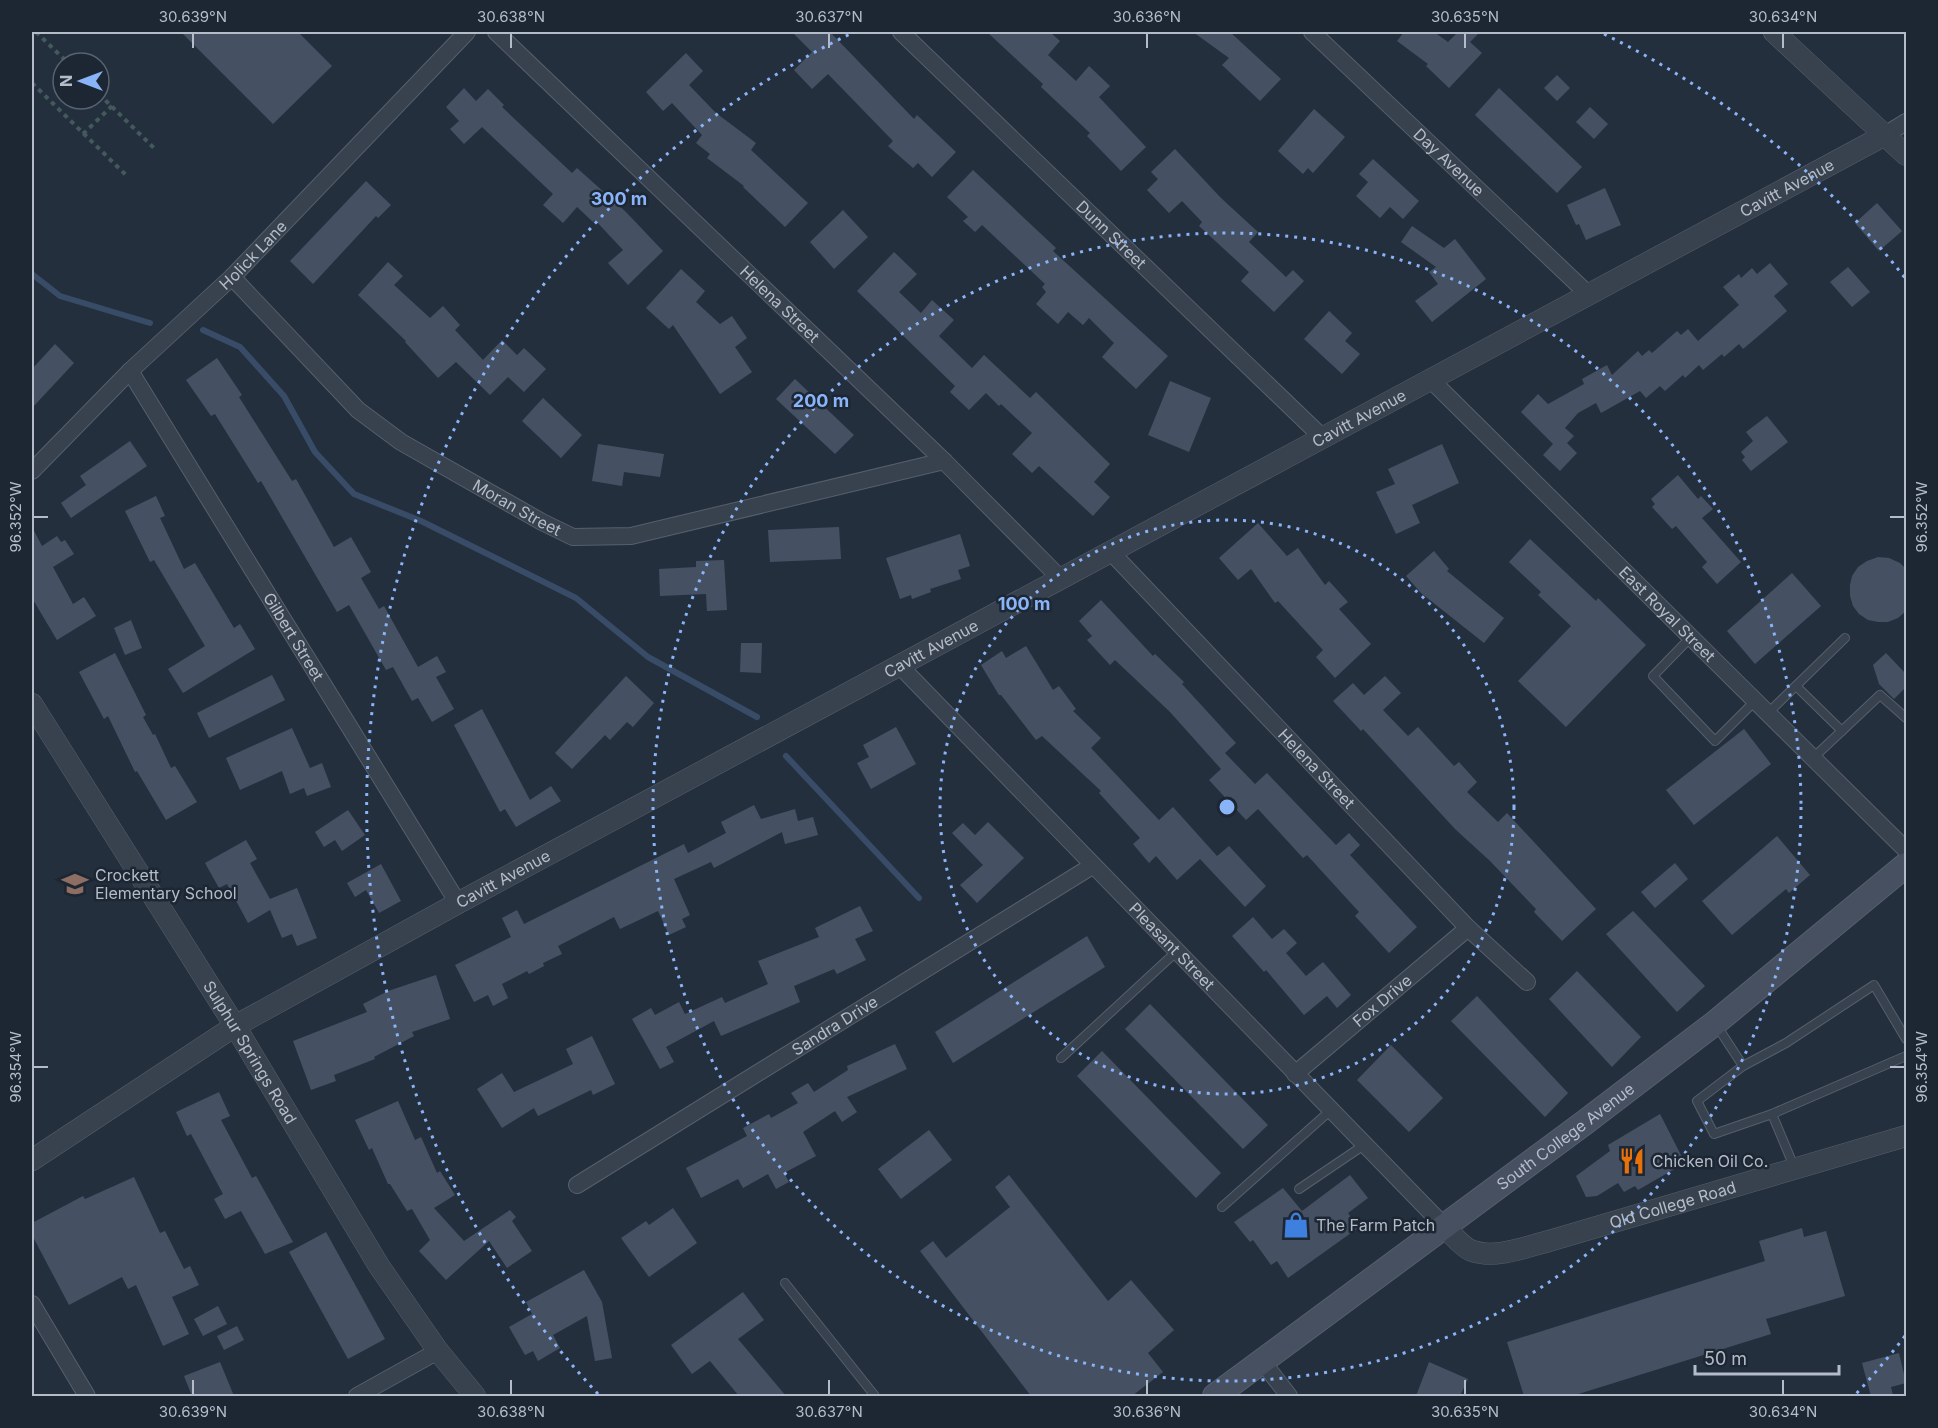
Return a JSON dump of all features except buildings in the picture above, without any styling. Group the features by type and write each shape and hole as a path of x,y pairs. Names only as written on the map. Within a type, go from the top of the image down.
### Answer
{"main road":[{"name":"South College Avenue","path":"1215,1396 1584,1124 1715,1023 1906,865"}],"street":[{"name":"Holick Lane","path":"32,471 130,371 232,277 467,32"},
{"name":"Helena Street","path":"496,32 944,461 1060,578"},
{"name":"Dunn Street","path":"901,32 1322,437"},
{"name":"Day Avenue","path":"1311,32 1588,294"},
{"path":"1774,32 1906,155"},
{"name":"Cavitt Avenue","path":"32,1160 235,1026 458,903 1906,122"},
{"name":"Moran Street","path":"232,277 358,410 401,442 542,522 573,537 631,536 944,461"},
{"name":"Gilbert Street","path":"130,371 458,903"},
{"name":"East Royal Street","path":"1430,379 1906,850"},
{"name":"Helena Street","path":"1110,551 1468,928 1527,982"},
{"name":"Pleasant Street","path":"899,666 1445,1227"},
{"name":"Sulphur Springs Road","path":"32,704 235,1026 379,1266 438,1351 475,1396"},
{"name":"Sandra Drive","path":"577,1185 1092,866"},
{"name":"Fox Drive","path":"1295,1074 1468,928"},
{"name":"Old College Road","path":"1445,1227 1468,1249 1484,1254 1504,1252 1550,1241 1906,1136"},
{"path":"32,1304 87,1396"},
{"path":"357,1396 438,1351"},
{"path":"1262,1361 1289,1396"}],"lane":[{"path":"1691,637 1653,676 1715,741 1755,701"},
{"path":"1768,713 1845,638"},
{"path":"1796,686 1842,731"},
{"path":"1813,758 1880,695 1906,718"},
{"path":"1061,1058 1176,952"},
{"path":"1906,1039 1874,985 1786,1043 1743,1066 1697,1101 1714,1134 1772,1114 1906,1056"},
{"path":"1715,1023 1743,1066"},
{"path":"1222,1207 1331,1110"},
{"path":"1772,1114 1795,1169"},
{"path":"1299,1190 1364,1145"},
{"path":"785,1283 875,1396"}],"path":[{"path":"36,32 56,51"},
{"path":"32,83 128,177"},
{"path":"83,134 112,106 155,149"}],"waterway":[{"path":"32,274 60,296 150,323"},
{"path":"203,330 240,347 284,396 315,452 354,494 421,521 576,598 648,657 757,717"},
{"path":"786,756 919,898"}],"place":[{"name":"Crockett Elementary School","path":"75,884"},
{"name":"Chicken Oil Co.","path":"1632,1161"},
{"name":"The Farm Patch","path":"1296,1225"}]}
